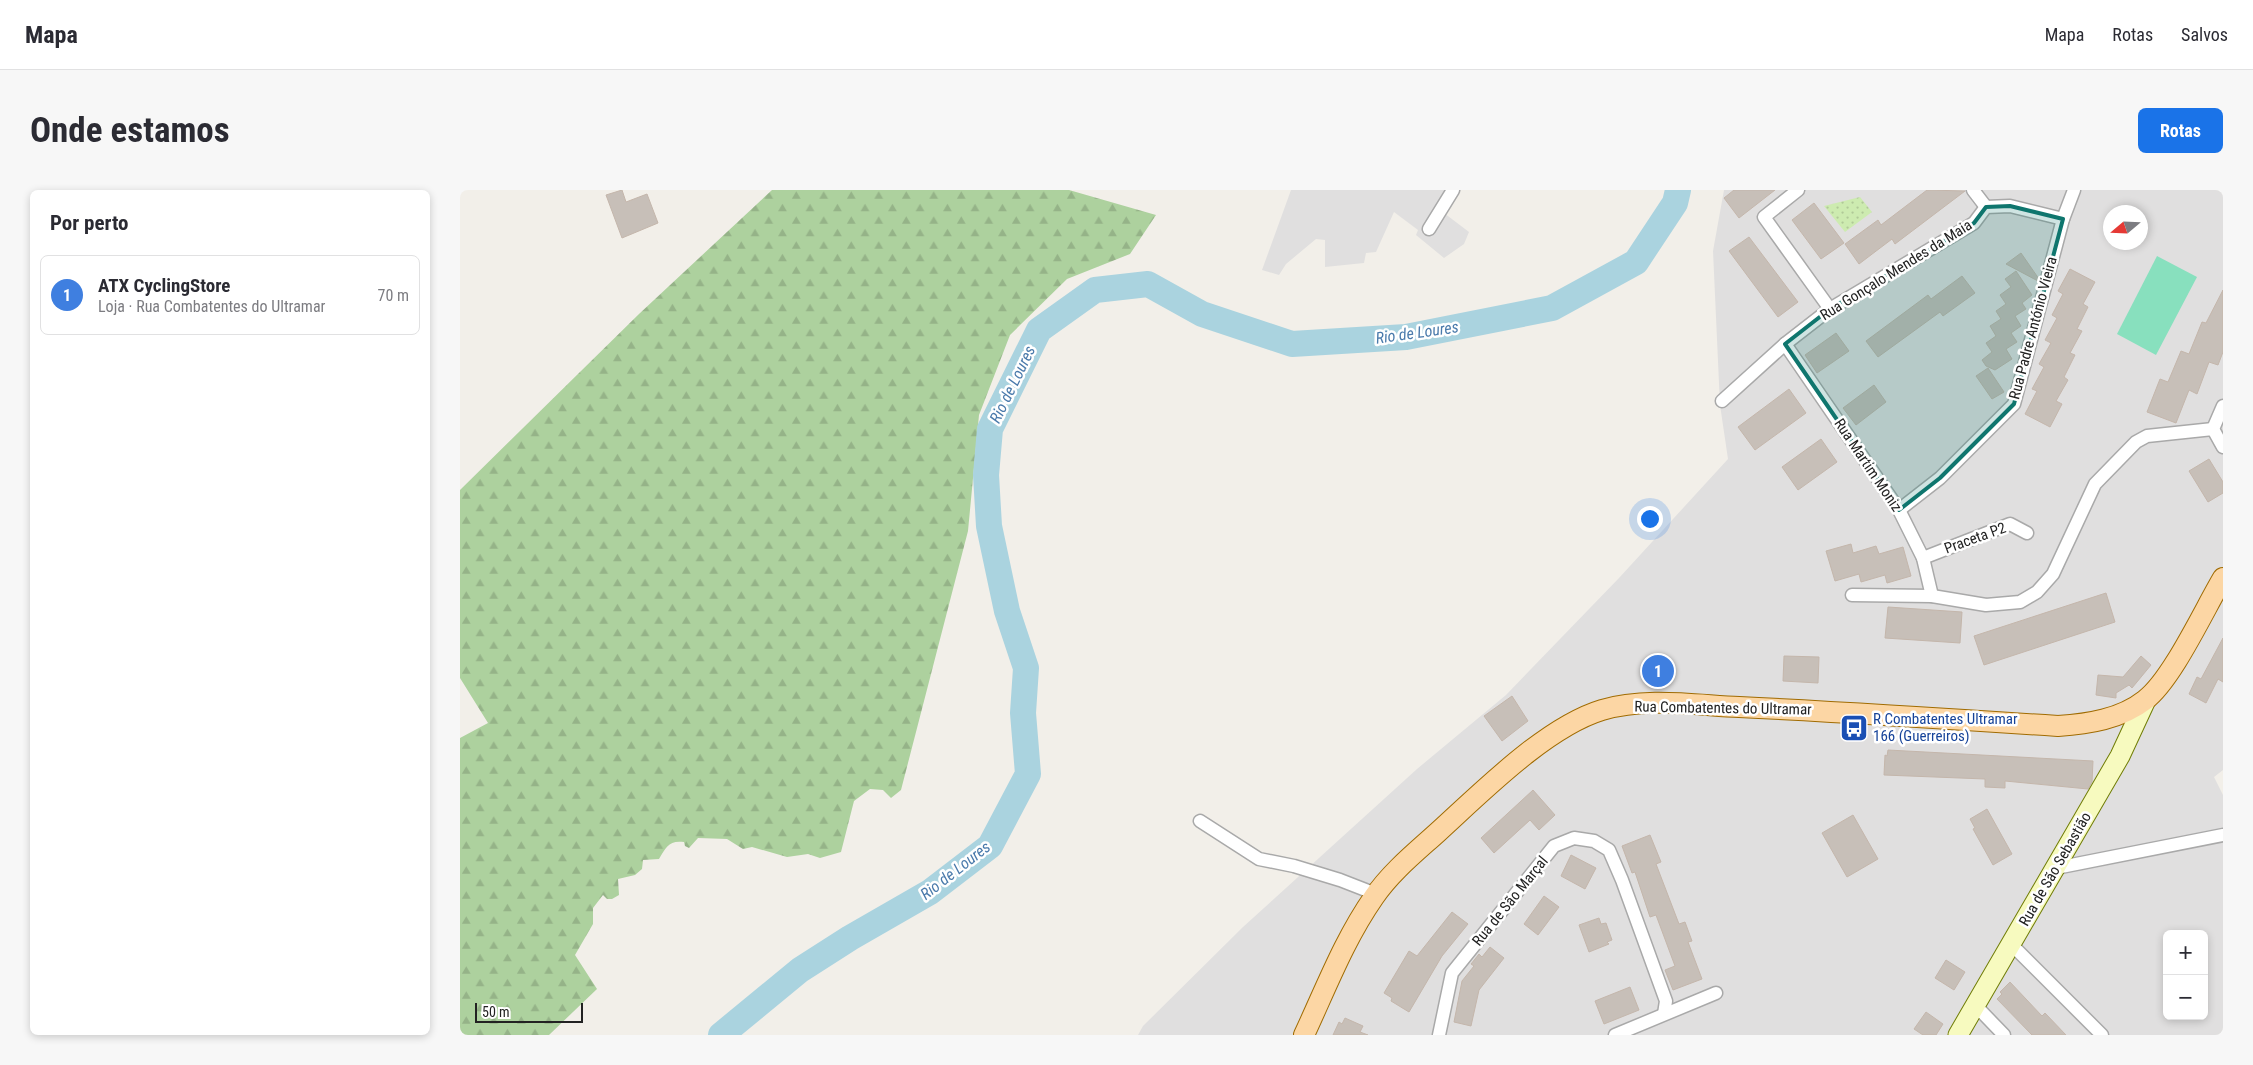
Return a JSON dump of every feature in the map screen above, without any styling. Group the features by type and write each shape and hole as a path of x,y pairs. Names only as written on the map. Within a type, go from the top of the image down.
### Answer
{"main road":[{"name":"Rua Combatentes do Ultramar","path":"1304,1035 1346,941 1376,894 1398,870 1486,788 1567,725 1600,710 1616,706 1651,704 1818,710 2058,726 2098,721 2122,713 2146,700 2173,666 2223,578"}],"street":[{"path":"1429,229 1453,190"},
{"path":"1798,190 1764,217 1830,309"},
{"path":"1973,190 1986,207"},
{"name":"Rua Padre António Vieira","path":"1899,510 1940,478 2014,404 2063,218 2074,190"},
{"name":"Rua Gonçalo Mendes da Maia","path":"1722,402 1785,344 1830,309 1974,224 1986,207 2010,206 2063,218"},
{"name":"Rua Martim Moniz","path":"1785,344 1899,510 1923,558 1932,596"},
{"path":"2212,430 2223,406"},
{"path":"2212,430 2223,447"},
{"path":"1852,595 1932,596 1986,606 2020,602 2037,592 2052,574 2095,484 2136,442 2148,436 2212,430"},
{"name":"Praceta P2","path":"1923,558 2010,524 2026,533"},
{"name":"Rua de São Sebastião","path":"1958,1035 2012,945 2120,756 2146,700"},
{"path":"1200,821 1259,859 1294,866 1340,880 1376,894"},
{"path":"2056,868 2223,835"},
{"name":"Rua de São Marçal","path":"1439,1035 1452,973 1554,846 1574,838 1594,840 1609,850 1622,880 1666,1001 1664,1014"},
{"path":"2012,945 2102,1035"},
{"path":"1615,1035 1716,993"},
{"path":"1976,1006 2004,1035"}],"highlighted area":[{"path":"2010,206 2063,219 2014,404 1940,478 1899,510 1785,344 1830,309 1974,223 1986,207"}],"shaded area":[{"path":"1291,190 1461,190 1444,213 1469,232 1464,244 1444,258 1416,235 1418,230 1394,212 1376,252 1366,253 1364,263 1325,267 1325,240 1316,239 1286,264 1279,275 1262,270"},
{"path":"1724,190 2223,190 2223,770 2214,777 2223,795 2223,1035 1138,1035 1143,1026 1243,927 1417,769 1506,695 1619,578 1728,459 1720,405 1713,251"}],"green space":[{"path":"772,190 1069,190 1156,215 1130,254 1067,279 1010,335 979,415 968,531 901,790 891,798 883,790 870,789 854,801 841,852 820,858 808,854 787,857 752,847 743,849 727,839 698,838 689,848 685,846 684,842 671,843 659,859 643,860 642,869 635,875 618,879 619,895 612,899 607,899 603,895 593,908 593,924 575,955 597,989 549,1035 460,1035 460,738 488,723 460,678 460,490 639,314"},
{"path":"1860,197 1872,212 1845,232 1824,206"},
{"path":"2157,256 2197,277 2156,355 2117,334"}],"building":[{"path":"622,190 626,202 647,194 658,223 622,238 606,195"},
{"path":"1734,190 1775,190 1739,218 1724,198"},
{"path":"1927,190 1965,191 1895,244 1892,239 1859,264 1845,244 1878,220 1881,225"},
{"path":"1814,203 1844,243 1821,259 1792,220"},
{"path":"1749,237 1798,302 1778,317 1729,251"},
{"path":"2021,253 2039,279 2038,281 2006,264"},
{"path":"2070,269 2095,282 2083,304 2088,307 2077,329 2082,331 2070,353 2075,355 2064,377 2068,380 2056,401 2062,404 2050,427 2025,414 2037,391 2032,389 2044,367 2039,364 2051,343 2045,340 2057,318 2052,315 2063,294 2058,291"},
{"path":"2016,271 2032,295 2022,303 2026,309 2015,316 2021,326 2011,333 2017,342 2006,349 2012,359 1995,370 1986,366 1982,360 1992,352 1986,343 1996,336 1990,326 2001,319 1996,311 2006,304 2000,295 2011,287 2005,279"},
{"path":"1962,276 1975,293 1943,316 1940,312 1878,357 1866,341 1928,295 1931,299"},
{"path":"2223,290 2223,352 2218,365 2209,362 2197,394 2189,390 2176,423 2147,412 2160,379 2168,382 2181,351 2189,354 2202,322 2206,323"},
{"path":"1836,333 1849,351 1817,373 1805,355"},
{"path":"1988,368 2004,392 1992,399 1976,376"},
{"path":"1874,385 1886,402 1856,425 1843,408"},
{"path":"1789,389 1806,413 1755,450 1738,427"},
{"path":"1821,439 1837,462 1798,490 1782,467"},
{"path":"2209,459 2223,482 2223,493 2208,502 2189,471"},
{"path":"1851,544 1853,553 1876,546 1879,554 1903,547 1911,576 1887,583 1885,575 1861,582 1859,574 1835,581 1826,551"},
{"path":"2106,593 2115,622 1984,665 1974,636"},
{"path":"1888,607 1962,612 1960,643 1885,638"},
{"path":"2223,638 2223,682 2218,679 2206,703 2189,694 2197,677 2201,679"},
{"path":"1784,656 1819,657 1818,683 1783,681"},
{"path":"2141,656 2151,665 2132,688 2129,685 2116,693 2116,698 2096,695 2098,675 2123,677"},
{"path":"1512,696 1528,721 1502,741 1484,716"},
{"path":"1888,750 2093,761 2092,782 2088,789 2005,781 2005,788 1985,787 1985,779 1884,775 1885,755 1887,756"},
{"path":"1533,790 1555,815 1539,830 1530,820 1494,853 1481,838"},
{"path":"1987,809 2012,854 1993,865 1973,829 1975,828 1970,819"},
{"path":"1853,815 1878,859 1847,877 1822,833"},
{"path":"1650,835 1661,862 1656,864 1679,924 1685,922 1692,941 1688,942 1702,979 1673,990 1665,970 1675,966 1656,915 1650,917 1635,872 1632,873 1622,846"},
{"path":"1571,855 1596,868 1585,889 1561,876"},
{"path":"1544,896 1559,907 1538,935 1524,924"},
{"path":"1452,912 1468,924 1442,956 1409,1012 1391,1001 1392,998 1384,993 1409,951 1417,956"},
{"path":"1599,918 1601,924 1606,923 1612,940 1607,942 1609,944 1589,952 1579,925"},
{"path":"1490,947 1504,958 1479,990 1471,1026 1454,1022 1462,981 1474,966 1471,964 1479,954 1482,957"},
{"path":"1946,960 1965,972 1954,990 1935,978"},
{"path":"2010,982 2042,1016 2045,1013 2066,1035 2032,1035 1997,999 2002,994 2000,992"},
{"path":"1630,987 1639,1010 1604,1024 1595,1001"},
{"path":"1926,1012 1943,1024 1936,1035 1923,1035 1914,1029"},
{"path":"1345,1018 1363,1026 1360,1032 1368,1035 1333,1035 1339,1022 1342,1024"}],"waterway":[{"name":"Rio de Loures","path":"721,1035 800,970 850,938 930,892 990,846 1028,774 1023,713 1026,668 1007,611 989,526 986,475 990,429 1039,330 1095,290 1148,284 1202,314 1292,344 1406,337 1552,308 1636,262 1675,203 1678,190"}],"place":[{"name":"ATX CyclingStore","path":"1658,671"},
{"name":"R Combatentes Ultramar 166 (Guerreiros)","path":"1854,728"}]}
